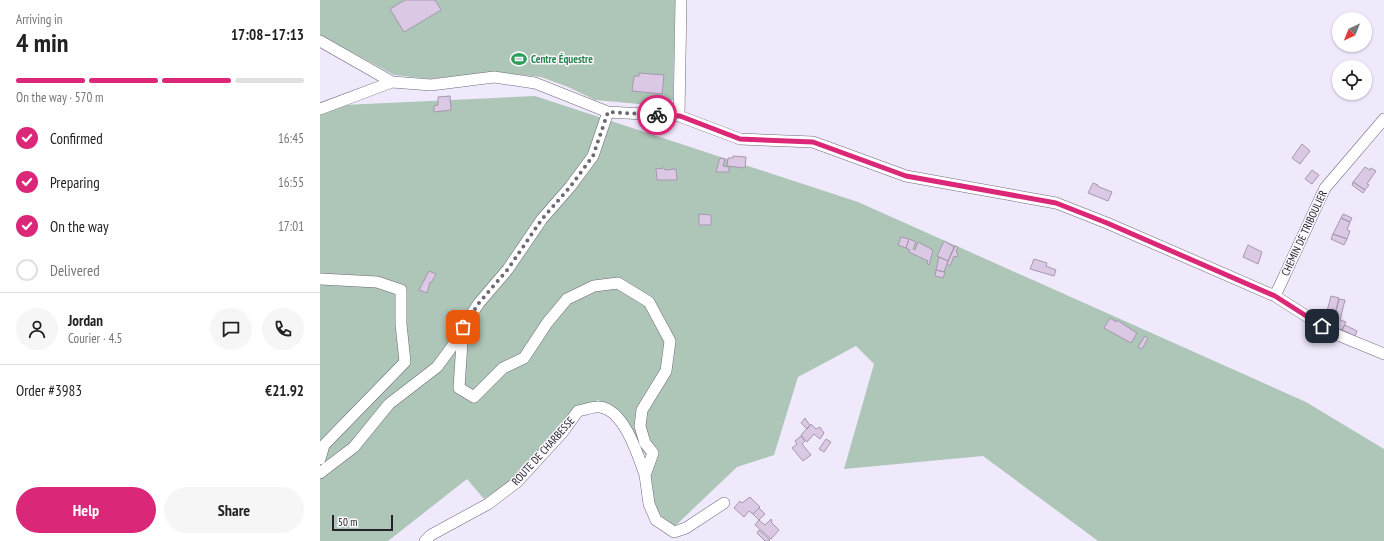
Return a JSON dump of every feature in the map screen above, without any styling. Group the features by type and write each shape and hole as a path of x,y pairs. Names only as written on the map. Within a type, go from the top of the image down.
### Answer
{"street":[{"path":"680,116 681,0"},
{"path":"320,41 392,82"},
{"path":"320,109 392,82 431,85 494,77 536,83 608,112 680,116 740,139 813,142 906,176 1056,203 1107,223 1275,296 1333,333 1384,354"},
{"path":"608,112 593,156 570,187 542,219 508,269 479,303 463,327 459,388 474,397 503,368 524,358 547,323 567,298 594,286 618,283 650,302 670,341 666,371 642,410 640,426 645,443 653,453 645,475 649,504 656,520 674,532 686,528 724,503"},
{"name":"CHEMIN DE TRIBOULIER","path":"1275,296 1325,188 1384,119"},
{"path":"320,280 377,282 401,290 401,324 405,362 324,446 320,459"},
{"path":"320,473 354,447 389,404 437,367 462,332"},
{"name":"ROUTE DE CHARBESSE","path":"425,541 431,535 488,504 517,482 562,433 578,411 599,406 614,412 626,430 645,475"}],"green space":[{"name":"Centre Équestre","path":"320,0 675,0 673,100 661,106 595,100 568,87 541,77 493,72 429,79 394,75 320,35"},
{"path":"535,96 858,202 1306,402 1384,449 1384,541 1098,541 983,456 844,469 874,364 856,346 798,377 774,455 737,467 673,528 652,506 647,457 614,412 598,400 578,411 513,480 484,499 467,479 388,541 320,541 320,114 344,105"}],"building":[{"path":"405,0 435,0 441,10 404,32 390,9"},
{"path":"639,73 664,75 662,94 632,91 634,76 639,76"},
{"path":"450,96 451,110 434,112 434,106 438,105 438,97"},
{"path":"1302,144 1310,151 1300,164 1292,158"},
{"path":"733,156 746,157 745,168 727,166 728,158 733,158"},
{"path":"720,158 725,159 723,166 729,167 729,172 716,172"},
{"path":"1365,167 1376,171 1367,184 1369,185 1365,190 1353,182"},
{"path":"664,168 665,170 676,169 677,180 657,180 656,169"},
{"path":"1312,170 1319,175 1312,184 1305,179"},
{"path":"1353,182 1365,190 1363,193 1352,185"},
{"path":"1093,183 1112,192 1108,201 1088,193"},
{"path":"699,214 711,215 711,225 699,225"},
{"path":"1343,214 1352,218 1350,222 1341,218"},
{"path":"1341,218 1350,222 1347,230 1350,231 1347,239 1333,234"},
{"path":"1333,234 1347,239 1344,245 1331,239"},
{"path":"901,237 909,239 906,248 898,245"},
{"path":"909,239 916,242 913,249 915,250 918,242 933,250 929,265 927,263 928,261 909,252 910,250 906,248"},
{"path":"944,241 954,247 948,261 937,256"},
{"path":"1248,245 1262,252 1258,264 1243,257"},
{"path":"955,246 958,247 956,252 958,254 957,257 954,256 950,266 947,264"},
{"path":"939,257 948,261 944,272 936,270"},
{"path":"1034,259 1047,263 1046,266 1056,270 1054,276 1030,269"},
{"path":"936,270 945,272 943,278 935,276"},
{"path":"429,271 436,274 431,283 430,282 427,293 419,290"},
{"path":"1331,296 1339,298 1332,326 1324,322"},
{"path":"1339,299 1345,300 1340,320 1346,322 1342,330 1332,326"},
{"path":"1110,318 1116,322 1117,320 1137,333 1131,343 1104,328"},
{"path":"1345,325 1357,331 1355,336 1342,330"},
{"path":"1145,336 1148,338 1142,349 1138,347"},
{"path":"805,418 810,426 807,429 801,423"},
{"path":"811,424 816,429 820,427 824,433 820,439 814,434 807,442 801,435"},
{"path":"801,436 805,441 802,444 811,455 803,461 792,448 797,444 795,441"},
{"path":"826,439 831,442 824,452 819,449"},
{"path":"750,497 760,507 753,514 749,511 744,517 734,508 740,501 742,503"},
{"path":"759,508 765,514 759,520 753,514"},
{"path":"771,519 771,522 779,530 771,539 755,525 759,520 765,525"},
{"path":"759,530 770,540 769,541 765,541 757,533"}],"way so far":[{"path":"463,327 479,303 508,269 542,219 570,187 593,156 608,112 657,115"}],"place":[{"name":"Centre Équestre","path":"519,59"}],"route":[{"path":"657,115 680,116 740,139 813,142 906,176 1056,203 1107,223 1275,296 1322,326"}]}
